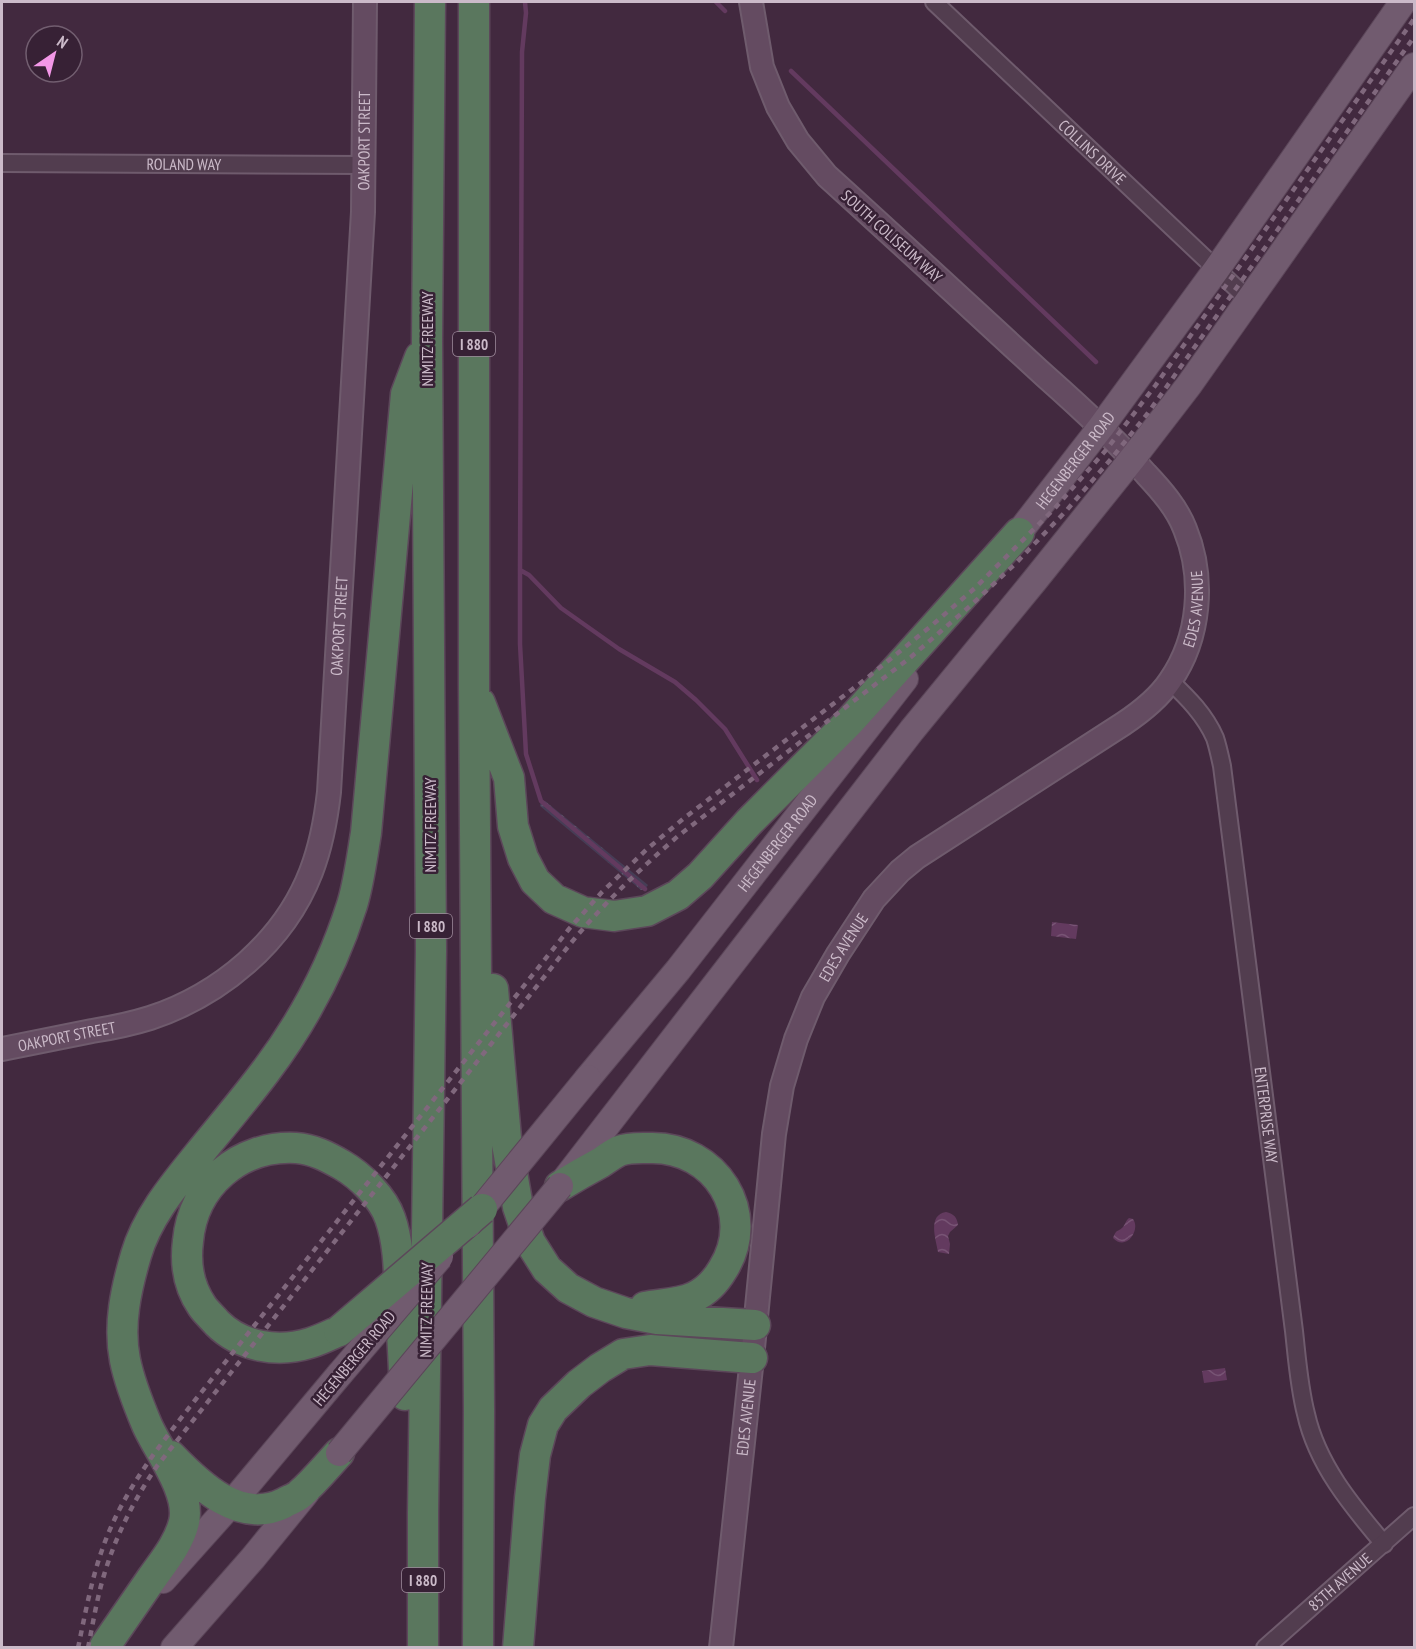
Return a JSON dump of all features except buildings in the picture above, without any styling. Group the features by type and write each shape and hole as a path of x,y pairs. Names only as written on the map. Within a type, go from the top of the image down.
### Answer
{"highway":[{"name":"NIMITZ FREEWAY","path":"423,1647 431,951 427,340 430,2"},
{"name":"I 880","path":"474,2 478,1647"},
{"path":"104,1647 175,1545 185,1521 184,1501 177,1482 147,1425 127,1371 122,1334 127,1287 136,1253 150,1221 168,1192 266,1071 294,1031 315,995 332,958 351,906 366,833 406,394 427,340"},
{"path":"474,686 509,778 513,826 523,858 535,881 554,899 583,912 614,916 646,911 678,895 700,876 749,822 849,722 1019,533"},
{"path":"475,923 493,981 506,1138 518,1207 530,1242 547,1269 568,1288 594,1302 626,1313 657,1319 755,1325"},
{"path":"423,1513 406,1422 399,1274 396,1247 390,1217 373,1191 351,1170 325,1155 297,1148 267,1150 245,1156 225,1169 208,1186 197,1205 189,1229 186,1255 190,1281 202,1307 222,1327 244,1342 270,1347 297,1346 339,1331 482,1209"},
{"path":"560,1186 619,1151 630,1148 664,1148 688,1155 708,1167 725,1188 734,1210 736,1236 729,1259 714,1283 693,1298 644,1307 594,1302"},
{"path":"518,1647 535,1455 543,1425 553,1409 579,1384 624,1354 650,1350 752,1358"},
{"path":"147,1425 188,1473 211,1492 231,1504 257,1510 277,1506 299,1496 339,1453"}],"main road":[{"name":"HEGENBERGER ROAD","path":"104,1647 231,1504 482,1209 678,970 1101,427 1216,270 1403,2"},
{"path":"174,1647 253,1558 560,1186 912,730 1132,459 1250,301 1414,66"}],"street":[{"name":"OAKPORT STREET","path":"2,1048 148,1019 198,998 244,966 264,945 299,898 311,873 326,820 329,792 363,213 365,2"},
{"name":"SOUTH COLISEUM WAY","path":"751,2 762,67 778,107 798,141 827,176 1101,427"},
{"name":"COLLINS DRIVE","path":"934,2 1250,301"},
{"name":"ROLAND WAY","path":"2,163 364,165"},
{"name":"EDES AVENUE","path":"722,1647 774,1134 782,1086 796,1039 813,997 874,899 900,871 917,857 1141,712 1170,681 1185,652 1194,624 1198,594 1194,559 1185,529 1162,492 1101,427"},
{"name":"ENTERPRISE WAY","path":"1170,681 1204,718 1216,740 1222,766 1306,1416 1317,1447 1332,1476 1352,1507 1384,1544"},
{"name":"85TH AVENUE","path":"1265,1647 1414,1516"}],"green space":[{"path":"541,801 545,801 648,885 645,889 641,890 540,806"}],"water":[{"path":"1052,922 1078,925 1076,939 1051,936"},
{"path":"946,1212 955,1216 958,1225 948,1236 949,1254 938,1252 934,1229 936,1218"},
{"path":"1129,1218 1133,1219 1135,1224 1134,1234 1127,1241 1118,1242 1113,1238 1114,1235"},
{"path":"1225,1368 1227,1380 1204,1383 1202,1371"}],"waterway":[{"path":"525,2 522,52 520,570 529,575 561,608 619,649 675,682 696,700 725,729 757,780"},
{"path":"716,2 725,11"},
{"path":"791,71 1096,362"},
{"path":"520,570 520,644 526,754 541,801 645,889"}],"railway":[{"path":"78,1648 91,1586 102,1550 120,1509 143,1470 196,1399 569,929 602,892 646,850 931,626 975,588 1055,508 1106,450 1155,386 1414,19"},
{"path":"88,1648 95,1611 114,1546 133,1505 157,1466 571,943 622,887 678,836 911,657 1015,564 1066,511 1148,413 1414,37"}]}
